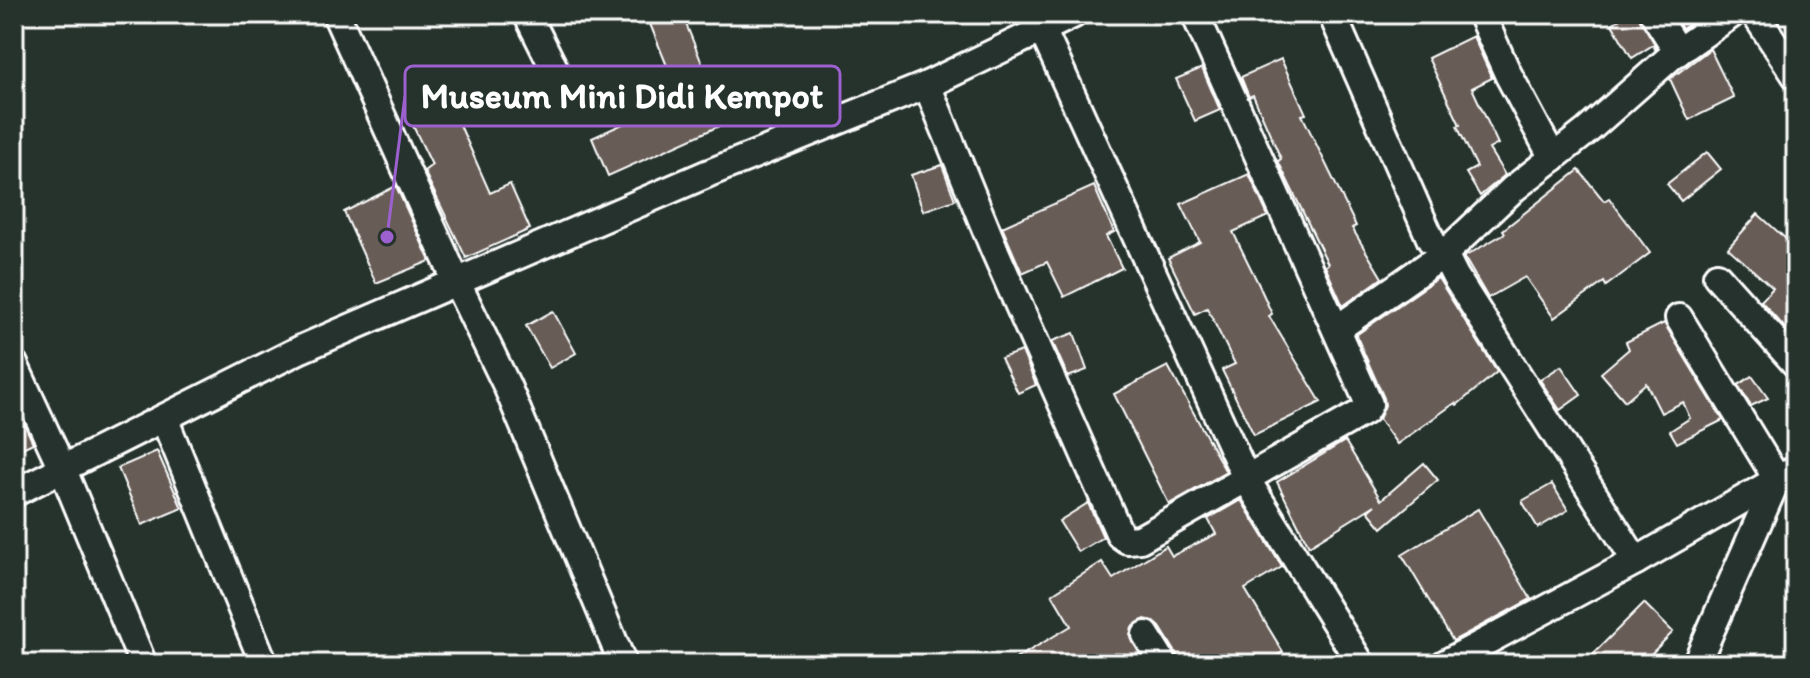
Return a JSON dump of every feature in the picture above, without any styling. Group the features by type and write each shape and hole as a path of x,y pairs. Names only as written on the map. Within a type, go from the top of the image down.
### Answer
{"street":[{"path":"336,14 457,283 507,386 623,664"},
{"path":"527,14 566,92"},
{"path":"14,493 301,349 709,173 927,85 1038,22 1074,14"},
{"path":"927,85 994,249 1120,535 1127,540 1140,539 1365,411 1369,404 1195,14"},
{"path":"1332,14 1437,247 1636,561"},
{"path":"1481,14 1508,74 1553,158"},
{"path":"1654,14 1678,52"},
{"path":"1337,329 1553,158 1678,52 1732,14"},
{"path":"1755,14 1796,76"},
{"path":"1038,22 1247,480 1361,664"},
{"path":"1717,276 1796,364"},
{"path":"1679,318 1787,474"},
{"path":"14,364 63,470 143,664"},
{"path":"164,418 264,664"},
{"path":"1444,664 1636,561 1787,474"},
{"path":"1696,664 1787,474"},
{"path":"1146,635 1164,664"}],"building":[{"path":"646,14 682,14 726,123 608,176 592,138 680,98"},
{"path":"1628,14 1638,14 1657,48 1653,45 1632,58 1612,24"},
{"path":"1673,14 1692,14 1695,20 1682,29"},
{"path":"1473,36 1492,78 1472,88 1498,144 1489,149 1505,175 1480,196 1466,173 1477,167 1428,58"},
{"path":"1710,49 1734,98 1689,120 1670,79"},
{"path":"1281,59 1306,114 1302,115 1356,226 1352,228 1382,278 1343,306 1325,266 1328,264 1278,161 1281,159 1253,95 1249,97 1241,77"},
{"path":"1202,68 1220,110 1195,121 1176,79"},
{"path":"452,107 490,193 510,184 530,229 466,258 424,171 432,165 413,126"},
{"path":"1707,152 1721,169 1681,201 1667,184"},
{"path":"942,165 955,200 923,211 911,175"},
{"path":"1579,170 1604,201 1609,198 1650,253 1606,286 1604,282 1554,318 1525,277 1488,298 1464,257 1505,233 1503,230"},
{"path":"1249,174 1268,216 1233,232 1272,314 1269,316 1321,402 1254,435 1222,370 1235,364 1207,308 1195,314 1168,258 1200,242 1181,204"},
{"path":"396,186 430,261 376,283 344,212"},
{"path":"1094,186 1114,232 1106,236 1122,268 1064,297 1047,262 1022,273 1002,227"},
{"path":"1758,214 1796,248 1796,340 1761,301 1773,288 1728,248"},
{"path":"1438,278 1497,372 1457,405 1455,403 1397,444 1379,419 1385,405 1384,398 1356,335"},
{"path":"553,311 576,353 550,368 526,326"},
{"path":"1664,323 1723,420 1677,443 1670,431 1690,418 1683,402 1661,413 1646,383 1625,401 1601,373 1629,349 1626,342"},
{"path":"1074,333 1087,370 1068,377 1052,341"},
{"path":"1022,351 1036,385 1018,393 1001,358"},
{"path":"1168,366 1226,472 1169,504 1114,394"},
{"path":"1561,366 1581,395 1560,410 1540,380"},
{"path":"1752,376 1768,398 1751,406 1738,385"},
{"path":"14,402 33,443 14,452"},
{"path":"1345,441 1381,500 1424,463 1438,480 1382,528 1368,511 1375,505 1309,546 1277,482"},
{"path":"157,451 182,508 142,525 118,468"},
{"path":"1552,484 1568,510 1538,528 1522,501"},
{"path":"1241,500 1282,567 1245,589 1283,652 1262,664 1180,664 1160,627 1145,619 1132,627 1130,635 1145,664 1007,664 1071,626 1052,594 1102,562 1113,579 1166,546 1172,556 1216,534 1208,519"},
{"path":"1088,503 1103,537 1078,552 1059,521"},
{"path":"1478,509 1531,599 1453,641 1402,555"},
{"path":"1644,603 1673,632 1641,664 1583,664"}],"place":[{"name":"Museum Mini Didi Kempot","path":"387,237"}]}
